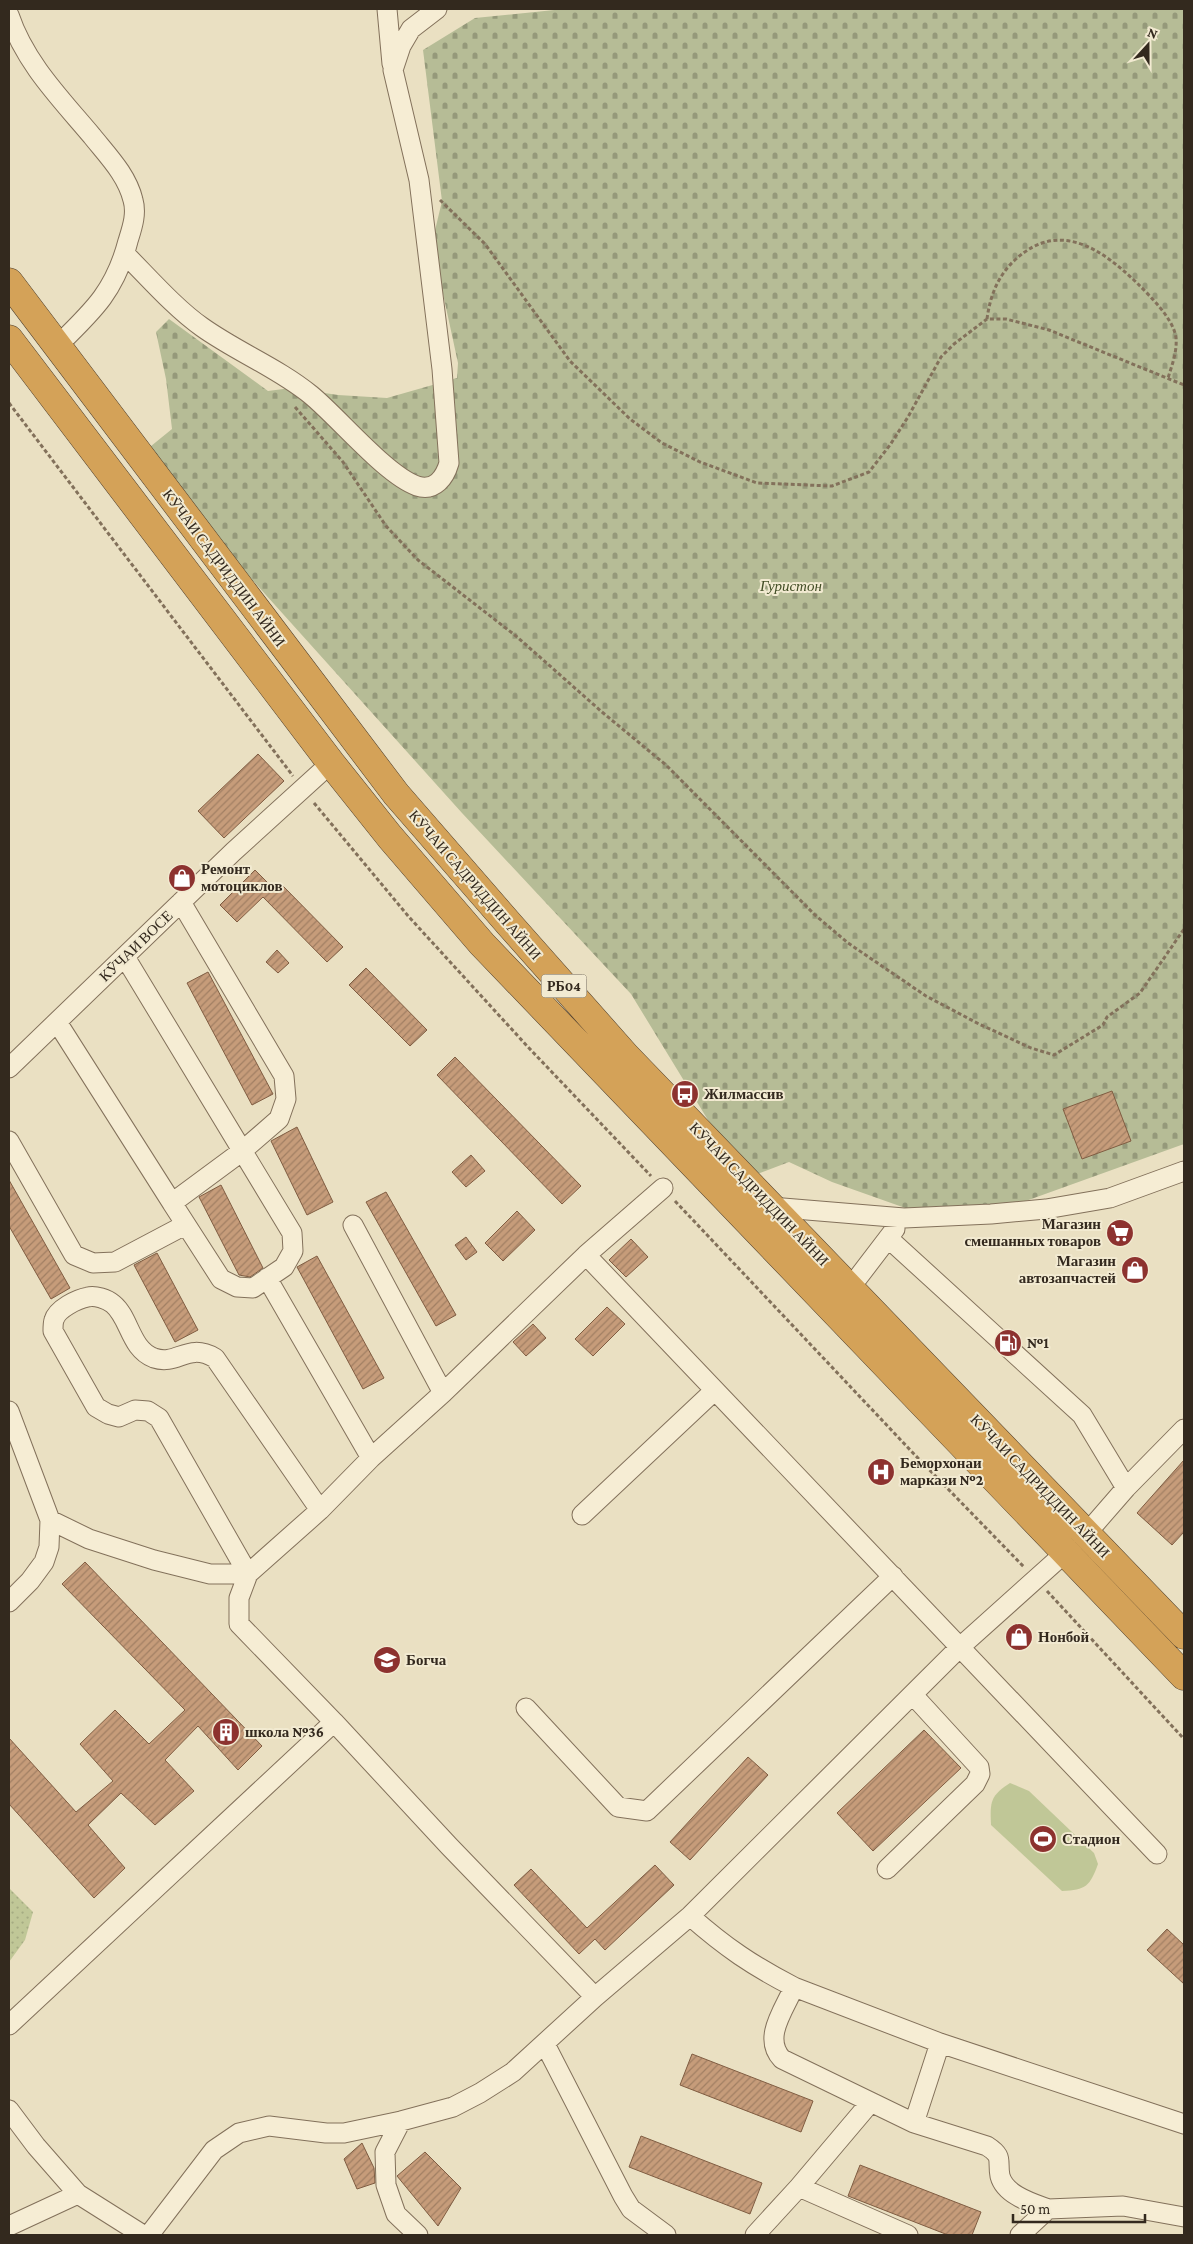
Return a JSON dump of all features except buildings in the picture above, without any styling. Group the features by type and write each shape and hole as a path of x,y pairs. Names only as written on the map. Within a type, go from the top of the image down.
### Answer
{"highway":[{"name":"КӮЧАИ САДРИДДИН АЙНИ","path":"9,282 396,794 626,1056 1184,1635"},
{"name":"КӮЧАИ САДРИДДИН АЙНИ","path":"9,339 331,763 390,837 512,978 1184,1676"}],"street":[{"path":"125,254 200,326 234,349 290,380 312,396 398,476 419,486 432,486 444,477 449,462 442,369 419,180 393,70 387,9"},
{"path":"393,70 401,46 411,29 437,9"},
{"path":"9,15 19,40 37,71 105,152 127,184 134,201 134,218 125,254 115,280 105,296 57,346"},
{"name":"КӮЧАИ ВОСЕ","path":"9,1068 181,902 331,763"},
{"path":"172,1203 241,1152 279,1119 286,1099 284,1076 181,902"},
{"path":"57,1022 221,1279 237,1287 254,1288 284,1267 293,1251 292,1233 241,1152 125,957"},
{"path":"9,1141 74,1255 94,1263 115,1262 185,1225"},
{"path":"771,1207 904,1218 991,1214 1110,1198 1184,1171"},
{"path":"595,1997 448,1846 334,1722 300,1690 239,1624 239,1598 248,1574 320,1510 371,1458 443,1394 586,1255 663,1188"},
{"path":"850,1288 904,1218"},
{"path":"353,1225 443,1394"},
{"path":"888,1238 1082,1415 1126,1488"},
{"path":"586,1255 1157,1854"},
{"path":"267,1278 371,1458"},
{"path":"248,1574 159,1418 148,1411 135,1410 119,1417 108,1414 96,1407 53,1331 54,1320 60,1311 88,1297 101,1298 114,1304 140,1349 154,1358 169,1359 191,1351 204,1351 215,1358 320,1510"},
{"path":"582,1515 714,1391"},
{"path":"9,1412 50,1520 49,1547 44,1562 30,1581 9,1602"},
{"path":"1086,1534 1126,1488 1184,1430"},
{"path":"50,1520 89,1539 154,1560 210,1574 248,1574"},
{"path":"149,2235 214,2150 239,2133 269,2126 326,2133 344,2133 401,2121 453,2107 480,2093 513,2072 595,1997 690,1916 959,1648 1066,1552"},
{"path":"526,1708 618,1807 647,1811 892,1576"},
{"path":"887,1869 975,1784 980,1774 980,1767 913,1694"},
{"path":"9,2025 334,1722"},
{"path":"690,1916 724,1946 754,1966 794,1988 940,2043 1184,2124"},
{"path":"794,1988 772,2035 776,2053 782,2059 914,2123 987,2146 996,2152 1000,2160 1000,2177 1007,2187 1018,2197 1048,2209 1123,2206 1184,2217"},
{"path":"914,2123 940,2043"},
{"path":"545,2044 622,2196 632,2209 666,2235"},
{"path":"755,2235 870,2103"},
{"path":"9,2110 36,2146 78,2194 143,2235"},
{"path":"401,2121 385,2152 386,2185 396,2214 418,2235"},
{"path":"798,2187 908,2235"},
{"path":"9,2226 78,2194"},
{"path":"1020,2235 1048,2209"}],"path":[{"path":"419,180 485,244 570,361 630,419 662,443 692,459 757,483 832,486 868,472 904,424 941,357 954,344 988,319 1006,319 1049,330 1184,385"},
{"path":"988,319 993,291 1009,266 1025,250 1044,241 1060,239 1077,243 1102,253 1120,267 1148,293 1169,321 1176,340 1168,378"},
{"path":"9,403 302,789 416,924 528,1047 914,1454 1035,1578 1184,1739"},
{"path":"293,404 343,462 386,526 418,560 516,636 602,712 666,765 815,915 848,943 926,996 1031,1048 1054,1055 1103,1025 1112,1012 1140,993 1184,928"}],"green space":[{"name":"Гуристон","path":"564,9 1184,9 1184,1144 956,1226 832,1182 789,1162 744,1179 631,994 462,813 140,455 172,429 166,379 156,332 169,319 268,391 291,388 338,395 387,398 457,378 458,363 432,243 442,201 423,50 475,18"},
{"name":"Стадион","path":"1010,1783 1029,1791 1094,1853 1098,1864 1089,1882 1082,1888 1062,1891 991,1825 991,1805 993,1800 998,1792"},
{"path":"9,1888 33,1912 25,1940 9,1962"}],"place":[{"name":"Ремонт мотоциклов","path":"182,878"},
{"name":"Жилмассив","path":"685,1094"},
{"name":"Магазин смешанных товаров","path":"1120,1233"},
{"name":"Магазин автозапчастей","path":"1135,1270"},
{"name":"№1","path":"1008,1343"},
{"name":"Беморхонаи маркази №2","path":"881,1472"},
{"name":"Нонбой","path":"1019,1637"},
{"name":"Богча","path":"387,1660"},
{"name":"школа №36","path":"226,1732"},
{"name":"Стадион","path":"1043,1839"}]}
